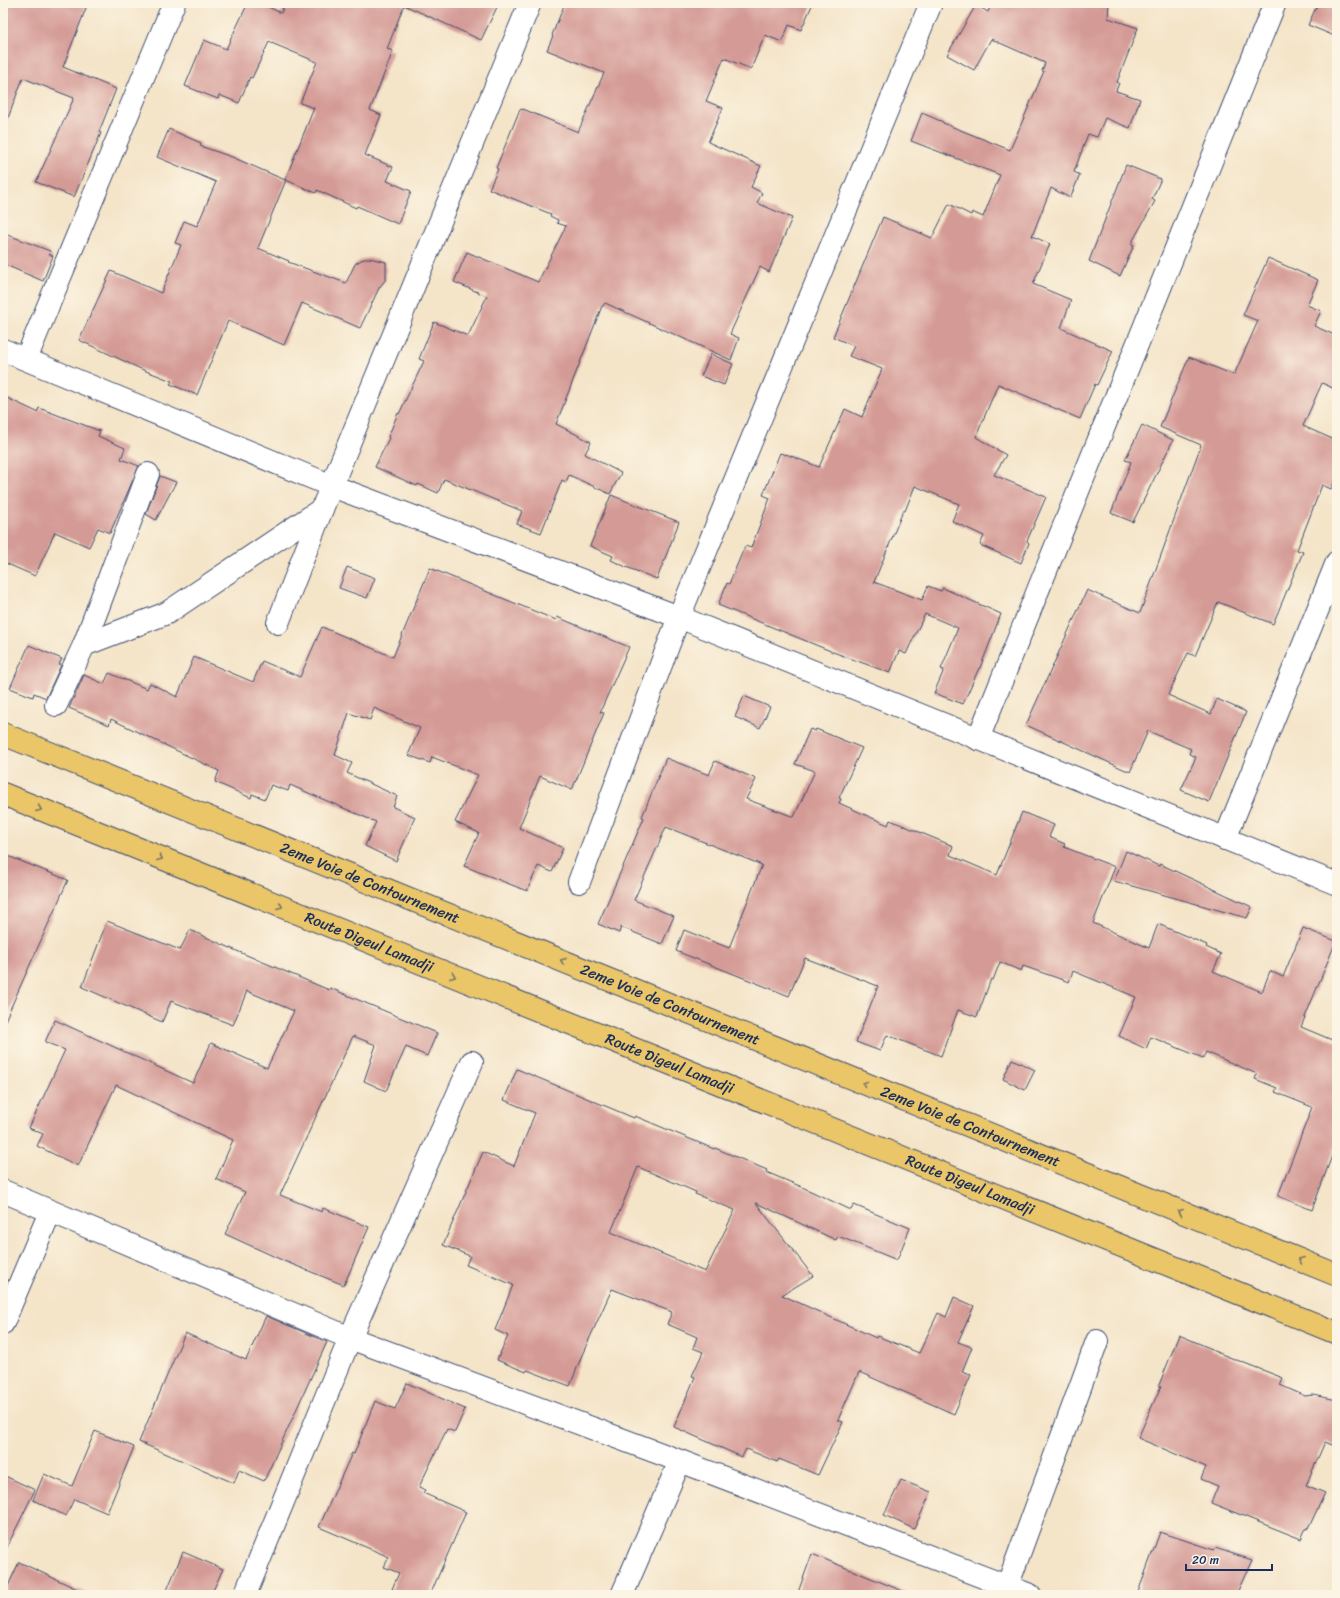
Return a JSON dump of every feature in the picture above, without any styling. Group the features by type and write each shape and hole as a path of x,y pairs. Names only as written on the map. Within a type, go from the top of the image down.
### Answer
{"main road":[{"name":"2eme Voie de Contournement","path":"3,734 1337,1275"},
{"name":"Route Digeul Lamadji","path":"3,794 1337,1333"}],"street":[{"path":"26,359 174,3"},
{"path":"278,623 322,509 530,3"},
{"path":"579,882 679,618 931,3"},
{"path":"978,740 1276,3"},
{"path":"3,350 332,486 679,618 1337,884"},
{"path":"56,705 84,645 148,474"},
{"path":"84,645 167,613 322,509"},
{"path":"1224,839 1337,562"},
{"path":"245,1595 350,1338 472,1062"},
{"path":"3,1191 350,1338 680,1461 1006,1591 1030,1595"},
{"path":"3,1323 50,1212"},
{"path":"1006,1591 1097,1341"},
{"path":"622,1595 680,1461"}],"building":[{"path":"3,3 88,3 63,67 116,89 99,132 101,133 74,197 36,182 74,98 23,78 5,126 3,126"},
{"path":"248,3 260,3 281,13 285,3 499,3 481,40 404,5 387,49 393,51 370,110 381,115 365,155 393,167 387,181 411,191 398,224 357,206 356,208 317,190 316,193 286,180 258,248 289,261 288,262 346,283 355,264 361,260 369,258 386,262 386,279 379,288 360,328 302,303 284,345 228,321 197,395 170,384 172,381 141,369 79,340 111,271 161,293 181,245 175,243 184,221 197,226 216,182 157,157 169,129 201,143 200,146 232,157 285,180 314,108 300,103 317,62 269,42 252,78 250,77 239,103 219,95 218,99 185,86 204,40 226,49"},
{"path":"565,3 813,3 801,30 789,25 782,42 765,35 751,69 724,58 706,101 723,108 708,142 761,166 751,187 762,193 757,203 792,218 769,272 760,267 730,334 739,338 731,360 605,303 602,306 556,424 591,442 585,454 621,473 610,494 569,475 566,482 562,480 541,533 517,524 522,511 444,479 438,493 418,484 417,486 375,467 389,438 388,437 398,413 399,414 424,361 419,359 434,322 468,336 487,296 454,282 467,252 538,282 566,226 557,223 558,220 550,216 551,214 489,189 520,109 578,132 604,73 547,50"},
{"path":"992,3 1109,3 1108,18 1138,28 1117,82 1119,83 1116,91 1140,99 1130,128 1105,118 1097,137 1088,134 1074,172 1080,175 1070,198 1051,188 1032,236 1050,244 1033,284 1071,300 1061,328 1113,351 1097,385 1095,384 1080,419 998,384 976,437 1006,455 994,475 1046,497 1027,541 1029,543 1021,563 980,545 984,536 952,521 959,504 915,486 905,511 903,511 874,582 922,600 928,586 941,591 943,588 1001,614 980,668 963,704 934,693 944,670 941,669 958,628 925,614 906,654 899,651 890,673 833,652 718,605 727,583 729,584 745,546 751,548 770,498 763,495 780,453 819,467 845,409 862,417 882,369 849,356 854,346 833,337 883,217 932,238 949,204 971,215 972,212 983,217 1000,175 911,141 922,113 1010,150 1044,71 1042,71 1045,63 991,39 974,70 947,55 976,5 988,12"},
{"path":"1318,3 1337,3 1337,37 1308,25"},
{"path":"1126,165 1161,179 1152,199 1155,201 1131,244 1134,245 1120,276 1089,261"},
{"path":"3,233 50,251 49,254 53,256 43,281 3,264"},
{"path":"1268,258 1318,280 1307,305 1321,311 1314,326 1337,336 1337,390 1322,383 1303,426 1337,441 1337,477 1331,489 1322,485 1297,550 1303,552 1273,624 1218,602 1195,656 1188,653 1168,695 1211,714 1217,699 1246,712 1209,802 1181,790 1196,757 1189,754 1191,749 1148,731 1130,772 1026,725 1087,590 1140,613 1201,445 1160,427 1189,357 1234,375 1258,321 1243,315"},
{"path":"711,354 733,364 724,385 701,376"},
{"path":"3,396 37,412 39,408 100,431 98,436 125,448 121,459 139,466 110,533 98,528 89,547 55,532 35,576 3,562"},
{"path":"1142,425 1173,440 1133,522 1111,513 1131,462 1125,460"},
{"path":"160,476 176,482 156,520 146,514"},
{"path":"611,495 679,522 657,579 611,560 613,556 590,546"},
{"path":"347,567 375,578 367,598 339,588"},
{"path":"430,568 556,620 557,617 629,647 600,712 604,713 572,790 540,776 519,828 563,848 552,872 538,866 527,891 464,866 479,833 455,822 478,775 432,757 430,763 408,755 420,728 374,708 370,720 349,713 335,755 352,763 347,773 397,796 393,807 415,817 396,861 365,846 376,822 290,785 288,791 271,785 265,799 252,794 251,798 215,782 219,771 111,719 109,725 69,708 84,675 104,684 109,673 147,689 150,683 177,697 194,657 253,682 262,661 300,677 322,627 393,657"},
{"path":"29,645 62,659 59,664 61,665 46,698 34,693 33,697 10,688"},
{"path":"744,696 770,707 760,728 735,717"},
{"path":"810,729 815,731 816,729 862,748 839,798 841,799 839,803 888,825 890,820 953,846 950,855 997,875 1022,812 1054,825 1049,837 1065,844 1064,847 1115,867 1093,923 1149,948 1158,924 1207,945 1206,947 1221,954 1213,971 1262,992 1270,971 1283,977 1303,928 1336,941 1301,1027 1337,1042 1337,1142 1312,1210 1278,1196 1312,1107 1275,1092 1277,1088 1255,1079 1257,1074 1206,1052 1203,1058 1151,1037 1146,1049 1119,1036 1136,997 1073,971 1069,982 1023,966 1021,971 1000,962 993,980 991,979 977,1017 958,1010 941,1056 887,1035 880,1051 856,1042 878,986 805,958 789,996 676,951 684,930 729,948 762,865 666,827 634,900 674,916 662,944 621,927 619,933 598,924 644,818 642,817 666,758 709,775 715,761 756,779 746,799 794,817 815,771 795,764"},
{"path":"1126,851 1159,866 1160,864 1252,907 1247,918 1114,881"},
{"path":"3,854 68,880 3,1025"},
{"path":"107,921 180,950 190,930 329,990 330,988 437,1033 427,1056 406,1047 386,1091 364,1081 376,1045 353,1036 280,1195 322,1212 323,1208 369,1227 344,1285 284,1261 225,1234 245,1192 216,1179 233,1140 116,1085 78,1166 37,1146 43,1134 29,1128 65,1050 45,1042 55,1020 193,1083 211,1043 267,1068 294,1011 247,991 233,1025 171,1001 162,1022 82,987"},
{"path":"1012,1059 1035,1070 1025,1090 1003,1079"},
{"path":"517,1069 634,1118 635,1116 714,1149 715,1148 767,1170 766,1172 851,1210 854,1205 910,1228 897,1260 838,1236 836,1240 756,1203 813,1276 782,1295 876,1338 877,1336 919,1353 938,1313 946,1317 954,1297 974,1306 958,1342 972,1347 962,1372 971,1375 954,1414 859,1372 838,1420 843,1422 818,1475 779,1459 777,1462 746,1449 742,1457 674,1427 695,1377 692,1376 703,1352 693,1348 697,1337 667,1324 672,1312 612,1289 582,1355 570,1386 527,1370 526,1372 497,1360 508,1336 495,1330 513,1285 466,1265 470,1256 443,1245 483,1152 514,1166 535,1113 504,1100","holes":["638,1167 696,1192 695,1194 735,1210 705,1272 611,1232"]},
{"path":"266,1316 327,1342 264,1481 239,1470 234,1483 139,1442 185,1333 246,1360"},
{"path":"1179,1335 1212,1349 1211,1350 1283,1378 1280,1385 1305,1396 1313,1395 1337,1400 1337,1447 1325,1442 1306,1485 1325,1493 1308,1529 1306,1528 1301,1539 1211,1503 1218,1486 1201,1479 1206,1467 1138,1438 1161,1386 1159,1385"},
{"path":"407,1383 465,1409 455,1432 447,1429 419,1487 425,1490 423,1493 466,1512 430,1595 407,1595 392,1589 399,1573 384,1567 389,1557 319,1527 352,1453 354,1454 375,1401 395,1409"},
{"path":"95,1431 134,1447 107,1513 74,1499 66,1516 33,1500 44,1474 72,1486"},
{"path":"3,1475 35,1490 3,1555"},
{"path":"901,1480 931,1492 914,1529 884,1515"},
{"path":"1160,1532 1214,1550 1215,1548 1252,1560 1236,1595 1137,1595"},
{"path":"183,1552 223,1569 211,1595 165,1595"},
{"path":"812,1554 910,1594 910,1595 797,1595"},
{"path":"19,1562 90,1595 4,1595"}]}
